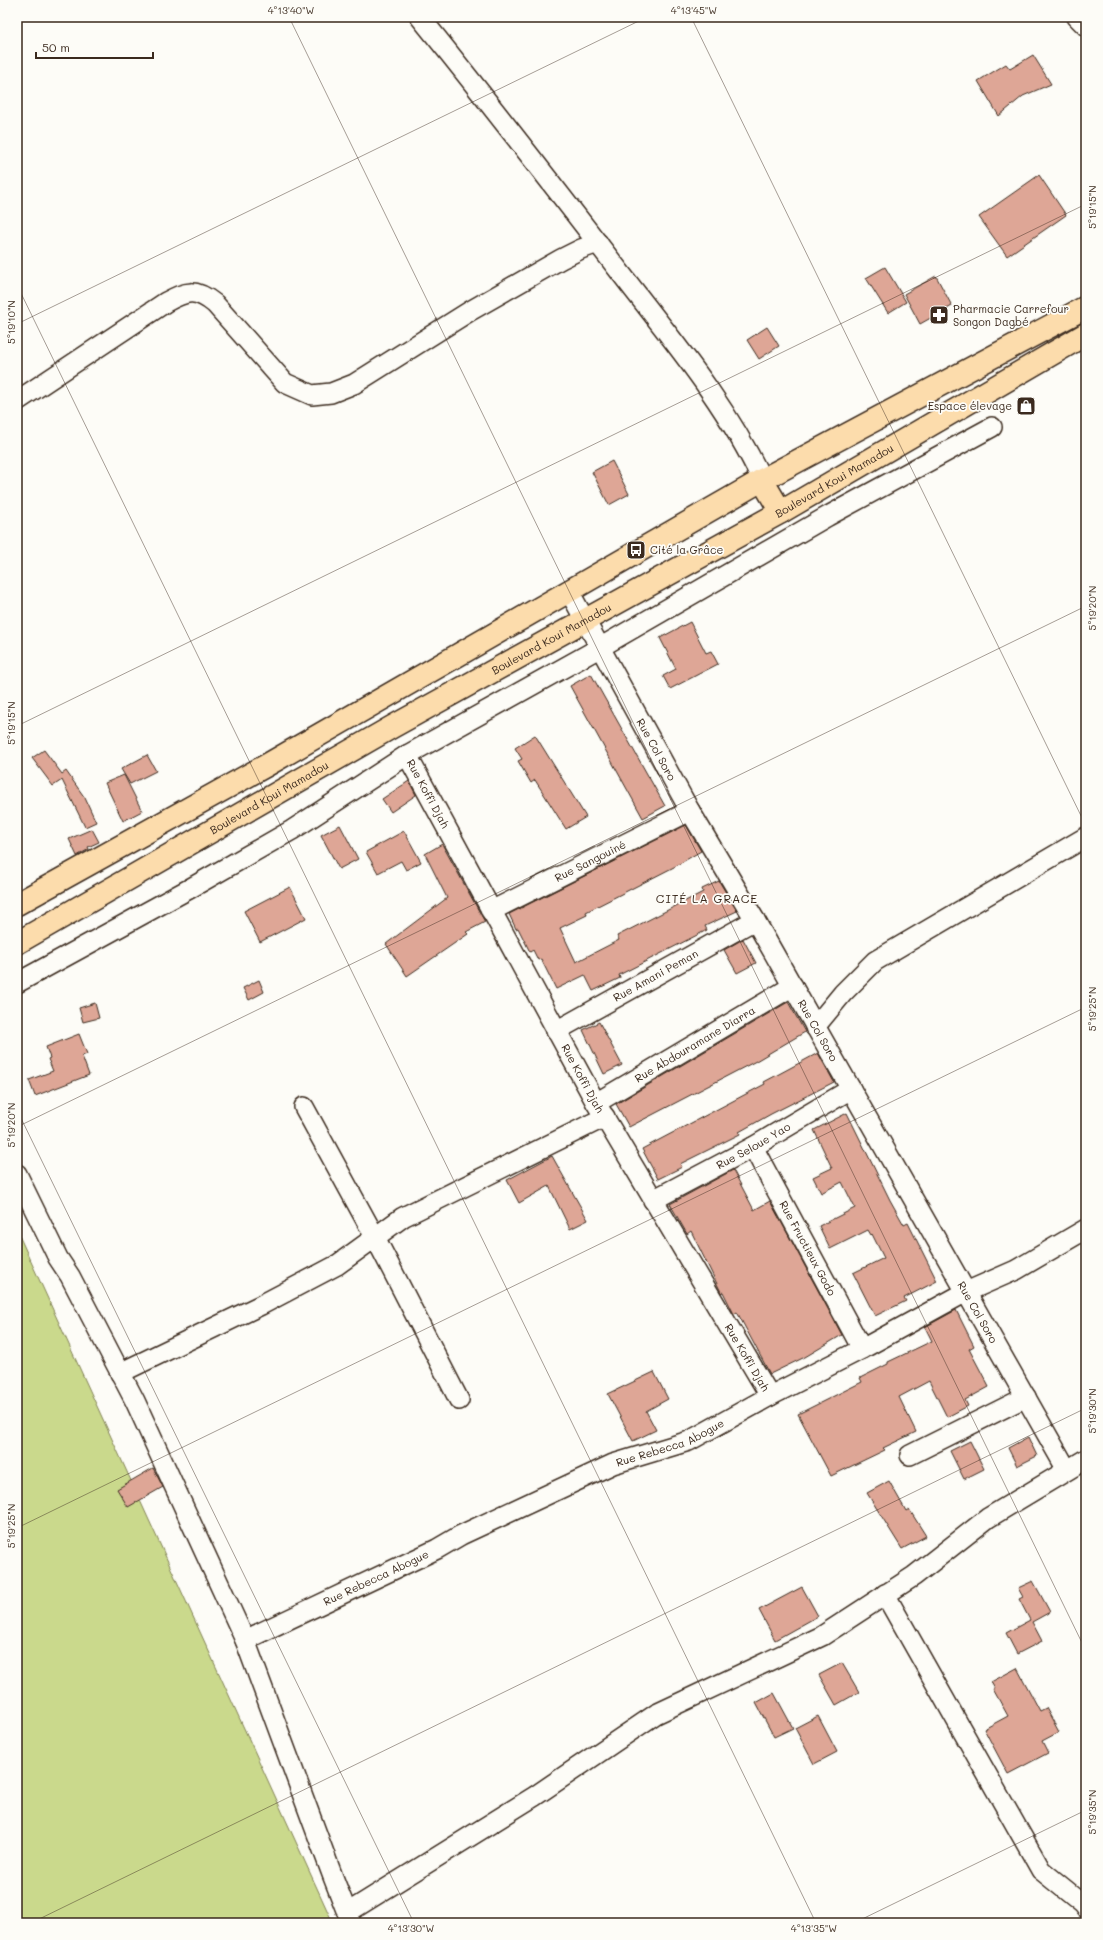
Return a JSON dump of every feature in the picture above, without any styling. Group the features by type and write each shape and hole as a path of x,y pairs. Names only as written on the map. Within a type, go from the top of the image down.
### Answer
{"main road":[{"path":"17,904 267,765 762,480 1086,307"},
{"name":"Boulevard Koui Mamadou","path":"17,943 385,731 781,512 1086,334"},
{"path":"762,480 781,512"}],"street":[{"path":"420,17 516,136 698,372 748,450 762,480"},
{"path":"1077,17 1086,26"},
{"path":"17,401 166,302 183,293 194,292 205,296 221,309 285,383 312,395 331,393 360,380 470,311 561,259 581,249 598,243"},
{"path":"17,983 183,893 292,830 407,755 601,647 828,516 992,427"},
{"name":"Rue Col Soro","path":"569,591 690,811 793,986 1067,1470"},
{"name":"Rue Koffi Djah","path":"407,755 600,1110 770,1396"},
{"name":"Rue Sangouiné","path":"491,911 690,811"},
{"path":"815,1027 843,993 875,961 1086,837"},
{"name":"Rue Amani Peman","path":"556,1031 755,920"},
{"name":"Rue Abdouramane Diarra","path":"120,1373 261,1305 337,1265 403,1217 600,1110 793,986"},
{"name":"Rue Seloue Yao","path":"653,1200 753,1147 851,1090"},
{"path":"304,1107 375,1237 459,1400"},
{"name":"Rue Fructieux Godo","path":"753,1147 862,1349"},
{"path":"17,1174 58,1258 70,1276 138,1409 245,1640 349,1918 656,1714 822,1636 914,1576 988,1518 1086,1459"},
{"name":"Rue Rebecca Abogue","path":"245,1640 613,1464 688,1441 966,1292 1016,1270 1085,1232"},
{"path":"910,1455 1026,1397"},
{"path":"886,1594 1041,1870 1086,1908"}],"green space":[{"path":"17,1231 332,1921 329,1923 17,1923"}],"building":[{"path":"1033,55 1051,84 1023,96 999,116 978,81 1006,64 1010,69"},
{"path":"1039,175 1066,215 1007,256 979,217"},
{"path":"885,267 906,302 888,313 866,278"},
{"path":"936,276 952,306 920,324 904,294"},
{"path":"767,327 779,346 759,359 747,340"},
{"path":"612,461 629,494 609,505 592,472"},
{"path":"690,622 706,653 711,651 718,664 670,689 663,676 676,669 660,638"},
{"path":"591,674 665,806 643,818 570,686"},
{"path":"535,735 586,817 566,829 535,780 531,783 518,761 522,759 515,748"},
{"path":"44,750 62,774 66,771 85,798 96,822 85,827 62,780 53,786 32,758"},
{"path":"147,755 156,771 130,784 121,769"},
{"path":"124,775 142,811 123,821 105,783"},
{"path":"409,781 416,795 391,812 382,799"},
{"path":"340,825 358,859 339,869 321,835"},
{"path":"686,825 701,851 674,867 586,912 587,915 560,928 576,962 619,940 617,936 703,892 702,889 719,881 737,911 705,926 707,930 619,975 620,978 593,991 585,975 556,989 541,959 538,960 533,950 530,952 509,914"},
{"path":"92,829 99,842 88,847 89,849 77,856 69,839"},
{"path":"404,831 421,862 406,870 401,861 378,873 366,852"},
{"path":"442,844 485,922 466,932 468,934 407,976 386,944 447,898 425,854"},
{"path":"290,887 306,918 260,942 244,911"},
{"path":"743,939 756,963 737,973 724,950"},
{"path":"259,980 264,992 249,1000 243,988"},
{"path":"788,1002 805,1032 756,1061 629,1127 616,1104"},
{"path":"95,1003 99,1018 83,1022 79,1008"},
{"path":"599,1022 622,1065 604,1074 583,1030"},
{"path":"79,1034 87,1054 82,1056 89,1075 35,1096 29,1080 53,1071 48,1059 50,1058 46,1047"},
{"path":"818,1053 834,1082 771,1114 739,1132 740,1134 680,1164 682,1167 658,1179 642,1149 765,1084 764,1082"},
{"path":"847,1113 890,1200 904,1225 908,1223 937,1281 904,1298 906,1301 875,1316 853,1273 884,1258 872,1234 871,1235 868,1230 830,1249 819,1226 855,1208 842,1182 821,1193 813,1177 832,1168 814,1130"},
{"path":"552,1156 588,1220 570,1229 549,1186 519,1203 507,1180"},
{"path":"733,1170 754,1210 770,1201 842,1335 805,1357 770,1374 737,1312 734,1314 723,1292 721,1293 691,1231 687,1234 670,1204"},
{"path":"956,1310 974,1346 969,1349 989,1387 965,1400 968,1406 947,1417 929,1381 899,1397 916,1432 883,1448 885,1450 831,1476 798,1414 862,1382 860,1378 888,1364 888,1362 932,1341 925,1327"},
{"path":"654,1372 668,1399 646,1411 656,1430 633,1441 608,1394"},
{"path":"1028,1437 1037,1456 1017,1466 1008,1448"},
{"path":"970,1441 984,1469 964,1479 950,1451"},
{"path":"153,1468 163,1487 128,1507 117,1489"},
{"path":"889,1481 906,1511 909,1509 926,1536 902,1549 867,1493"},
{"path":"1033,1581 1050,1612 1032,1622 1042,1641 1017,1654 1006,1633 1030,1620 1019,1599 1023,1597 1018,1588"},
{"path":"802,1587 818,1616 775,1640 759,1610"},
{"path":"842,1663 859,1692 836,1705 819,1675"},
{"path":"1017,1668 1040,1711 1046,1708 1059,1732 1042,1741 1048,1753 1008,1774 984,1729 1008,1716 993,1689 995,1689 991,1682"},
{"path":"774,1693 793,1728 774,1737 756,1703"},
{"path":"818,1716 837,1752 814,1764 795,1728"}],"place":[{"name":"Pharmacie Carrefour Songon Dagbé","path":"939,315"},
{"name":"Espace élevage","path":"1026,406"},
{"name":"Cité la Grâce","path":"636,550"}],"district":[{"name":"CITÉ LA GRACE","path":"707,899"}]}
